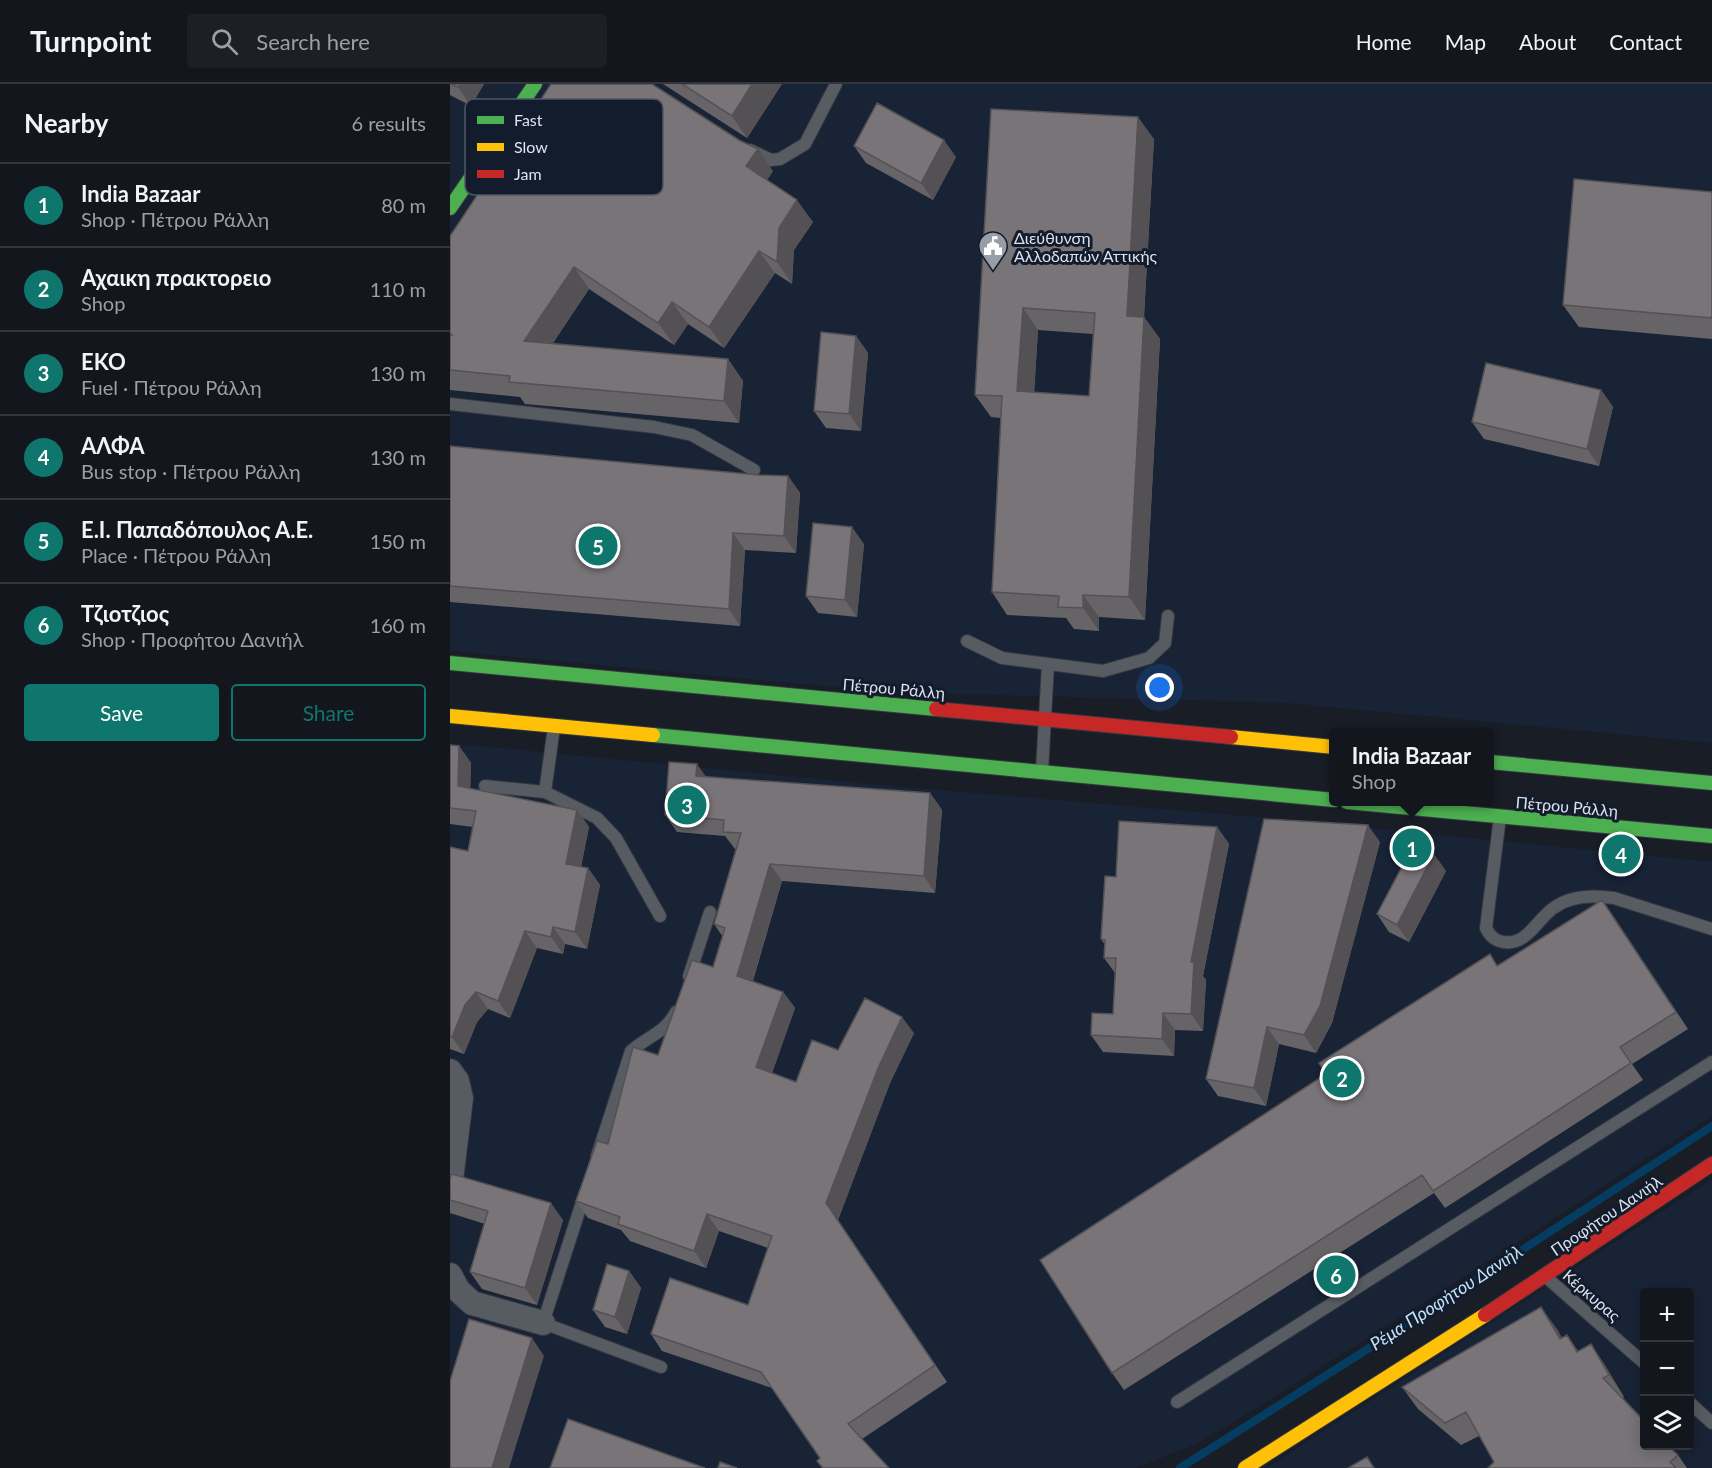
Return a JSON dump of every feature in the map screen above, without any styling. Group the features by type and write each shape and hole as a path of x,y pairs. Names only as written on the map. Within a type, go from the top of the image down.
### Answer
{"main road":[{"path":"526,99 536,84"},
{"path":"450,208 465,186"},
{"name":"Πέτρου Ράλλη","path":"450,663 1329,747"},
{"path":"450,716 1329,800"},
{"path":"1494,762 1712,783"},
{"name":"Πέτρου Ράλλη","path":"1398,806 1712,836"},
{"name":"Προφήτου Δανιήλ","path":"1245,1468 1545,1276 1712,1164"}],"street":[{"path":"450,1071 457,1081 461,1098 450,1188"},
{"path":"453,1286 472,1303 543,1323"}],"lane":[{"path":"739,142 771,160 790,154 805,144 836,84"},
{"path":"450,404 654,427 692,435 754,470"},
{"path":"967,641 1002,658 1103,671 1149,658 1165,643 1168,616"},
{"path":"1042,772 1048,664"},
{"path":"545,792 554,726"},
{"path":"485,786 545,792 597,818 616,837 660,916"},
{"path":"1500,816 1486,928 1491,938 1512,942 1524,937 1554,907 1567,901 1599,896 1614,898 1712,929"},
{"path":"594,1163 631,1051 669,1025 683,993 710,912"},
{"path":"1177,1402 1712,1062"},
{"path":"587,1186 543,1323 662,1367"},
{"name":"Κέρκυρας","path":"1545,1276 1640,1359"},
{"path":"1694,1407 1712,1422"}],"shaded area":[{"path":"450,84 1712,84 1712,743 1286,703 886,692 450,651"},
{"path":"450,743 869,784 1280,819 1712,862 1712,1116 1247,1414 1198,1443 1137,1468 450,1468"},
{"path":"1712,1179 1712,1468 1267,1468"}],"building":[{"path":"551,84 652,84 739,140 758,149 746,166 797,200 779,228 777,262 759,251 709,327 672,302 658,323 574,267 524,341 728,359 724,401 509,382 510,376 450,370 450,335 452,335 450,333 450,236 477,195 663,195 663,99 541,99"},
{"path":"682,84 752,84 732,116"},
{"path":"877,103 944,140 921,183 854,146"},
{"path":"991,109 1138,117 1127,316 1144,317 1129,597 1083,595 1083,608 1058,607 1059,596 992,592 1002,396 975,395","holes":["1023,308 1095,313 1089,396 1017,391"]},
{"path":"1574,179 1712,192 1712,318 1563,305"},
{"path":"821,332 856,336 849,414 814,411"},
{"path":"1486,363 1601,390 1587,449 1472,422"},
{"path":"450,446 788,476 784,536 733,533 729,609 450,586"},
{"path":"813,523 852,527 845,600 806,596"},
{"path":"450,745 459,746 458,786 577,810 566,864 588,868 575,932 553,927 551,937 525,931 498,1001 476,992 465,1005 452,1037 450,1037 450,847 468,851 476,811 450,808"},
{"path":"669,762 697,764 696,776 930,793 924,876 770,864 737,976 783,992 756,1067 796,1082 812,1040 838,1050 865,998 902,1017 879,1066 826,1203 935,1365 848,1424 889,1468 823,1468 817,1461 820,1458 761,1372 651,1334 670,1278 748,1305 772,1236 707,1214 694,1251 618,1224 620,1217 576,1201 597,1141 608,1144 633,1047 658,1055 692,960 713,967 725,928 714,924 741,833 723,832 724,820 665,815"},
{"path":"1264,819 1368,825 1320,1006 1304,1035 1267,1027 1254,1088 1206,1079"},
{"path":"1119,821 1217,827 1191,962 1194,963 1191,1014 1163,1013 1162,1039 1091,1035 1092,1013 1113,1014 1116,958 1104,958 1105,940 1101,939 1105,876 1116,877"},
{"path":"1414,844 1434,854 1397,925 1377,914"},
{"path":"1602,900 1676,1012 1620,1047 1631,1063 1433,1191 1422,1175 1112,1373 1040,1260 1326,1074 1319,1063 1490,954 1497,966"},
{"path":"452,1174 551,1203 525,1288 470,1272 488,1211 450,1200"},
{"path":"607,1264 629,1271 615,1317 593,1310"},
{"path":"1541,1307 1560,1339 1567,1335 1577,1352 1591,1344 1609,1375 1603,1378 1640,1417 1640,1450 1672,1450 1678,1455 1670,1462 1676,1468 1488,1468 1494,1462 1466,1412 1445,1423 1402,1387"},
{"path":"469,1319 532,1338 492,1468 450,1468 450,1381"},
{"path":"568,1419 705,1468 550,1468"},
{"path":"1367,1457 1374,1468 1348,1468"},
{"path":"720,1462 737,1468 718,1468"}],"waterway":[{"name":"Ρέμα Προφήτου Δανιήλ","path":"1180,1468 1467,1286 1712,1126"}],"traffic: fast":[{"path":"525,99 535,84"},
{"path":"450,208 465,186"},
{"path":"450,663 936,709"},
{"path":"653,735 1329,800"},
{"path":"1494,762 1712,783"},
{"path":"1390,806 1712,836"}],"traffic: slow":[{"path":"450,716 653,735"},
{"path":"1231,737 1329,747"},
{"path":"1245,1468 1485,1315"}],"traffic: jam":[{"path":"936,709 1231,737"},
{"path":"1485,1315 1712,1164"}],"place":[{"name":"Διεύθυνση Αλλοδαπών Αττικής","path":"993,272"},
{"name":"Ε.Ι. Παπαδόπουλος Α.Ε.","path":"598,546"},
{"name":"EKO","path":"687,805"},
{"name":"India Bazaar","path":"1412,848"},
{"name":"ΑΛΦΑ","path":"1621,854"},
{"name":"Αχαικη πρακτορειο","path":"1342,1078"},
{"name":"Τζιοτζιος","path":"1336,1275"}]}
